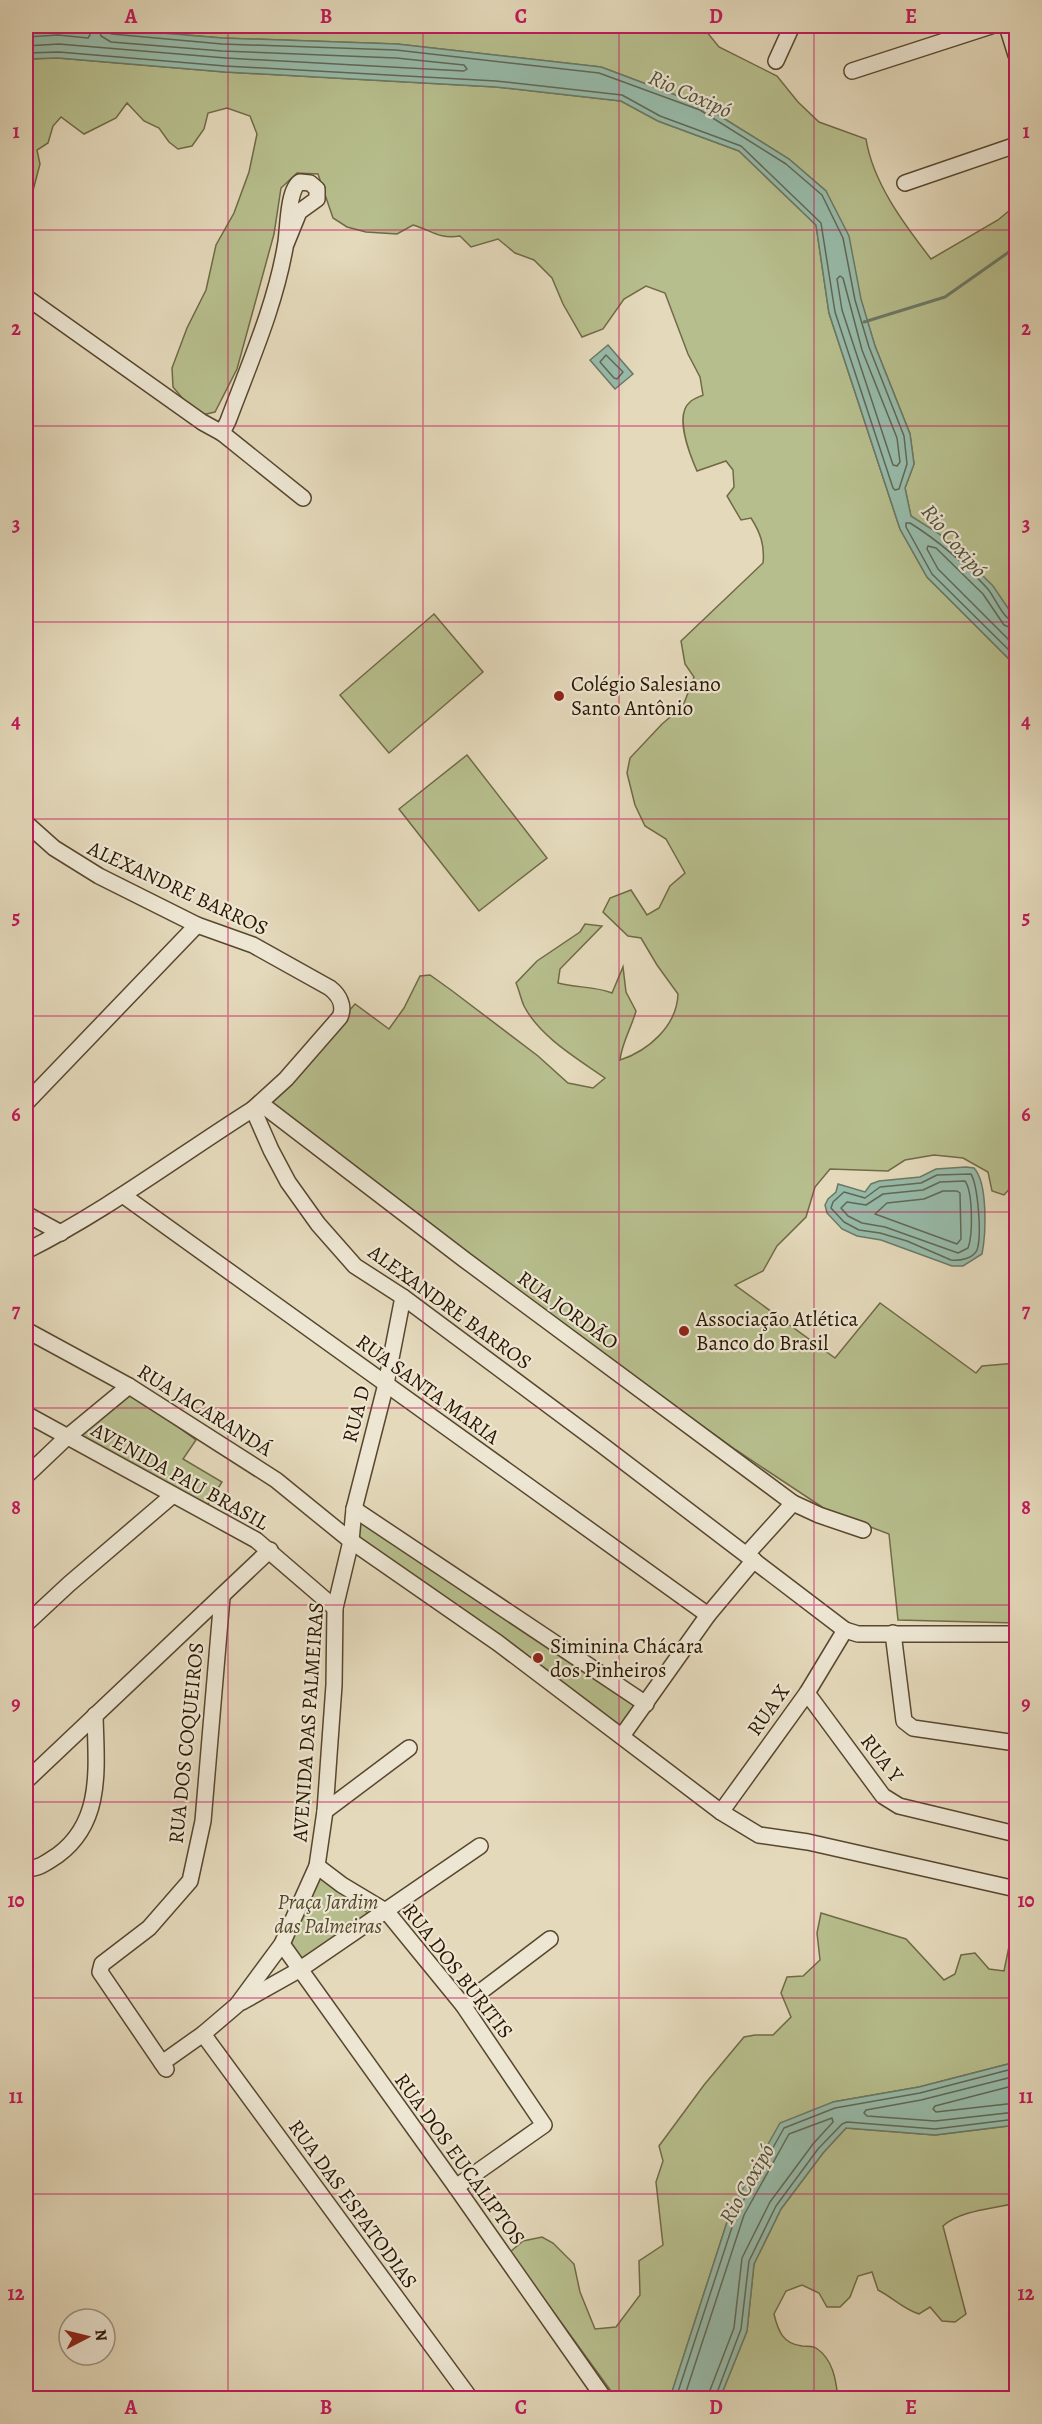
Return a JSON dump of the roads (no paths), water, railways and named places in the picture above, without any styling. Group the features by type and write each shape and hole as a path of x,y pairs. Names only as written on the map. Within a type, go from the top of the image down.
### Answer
{"street":[{"path":"776,61 792,26"},
{"path":"852,70 990,26"},
{"path":"1007,26 1017,55"},
{"path":"905,183 1017,146"},
{"path":"222,433 270,308 286,244"},
{"path":"26,297 202,422 222,433 303,498"},
{"name":"ALEXANDRE BARROS","path":"26,824 76,863 197,925 253,945 330,988 340,1001 342,1012 340,1017 286,1079 257,1106 271,1150 288,1182 318,1224 355,1266 403,1297 845,1630"},
{"path":"26,1103 197,925"},
{"path":"26,1251 124,1196 257,1106"},
{"name":"RUA JORDÃO","path":"257,1106 794,1503 819,1515 863,1530"},
{"name":"RUA SANTA MARIA","path":"124,1196 708,1615"},
{"path":"26,1214 61,1233"},
{"name":"RUA D","path":"351,1541 354,1509 386,1384 403,1297"},
{"name":"RUA JACARANDÁ","path":"26,1330 129,1386 276,1480 351,1541 498,1643 748,1830 759,1835 808,1842 1017,1889"},
{"path":"26,1476 66,1438 129,1386"},
{"name":"AVENIDA PAU BRASIL","path":"26,1414 66,1438 237,1528 270,1550 335,1608"},
{"path":"26,1624 173,1495"},
{"path":"622,1736 708,1615 794,1503"},
{"path":"354,1509 646,1704"},
{"name":"AVENIDA DAS PALMEIRAS","path":"164,2066 237,2006 282,1944 317,1866 325,1811 334,1685 335,1608 351,1541"},
{"path":"26,1781 270,1550"},
{"name":"RUA DOS COQUEIROS","path":"164,2066 99,1972 102,1964 149,1928 190,1881 203,1821 222,1597"},
{"path":"845,1630 858,1634 1017,1634"},
{"name":"RUA X","path":"721,1812 807,1693 845,1630"},
{"path":"893,1633 904,1721 908,1725 913,1728 1017,1743"},
{"name":"RUA Y","path":"807,1693 883,1796 899,1806 1017,1834"},
{"path":"26,1869 40,1868 69,1846 85,1826 93,1803 94,1792 95,1715"},
{"path":"325,1811 409,1748"},
{"path":"237,2006 299,1970 387,1912 480,1846"},
{"name":"RUA DOS BURITIS","path":"317,1866 342,1885 387,1912 464,2006 544,2126 456,2187"},
{"path":"464,2006 550,1940"},
{"name":"RUA DOS EUCALIPTOS","path":"282,1944 604,2398"},
{"name":"RUA DAS ESPATODIAS","path":"203,2034 470,2398"}],"water":[{"name":"Rio Coxipó","path":"26,26 77,26 222,38 397,44 601,67 702,105 789,159 826,191 849,236 861,299 875,346 910,434 914,464 905,488 911,516 944,537 993,586 1016,620 1016,666 927,577 900,529 829,313 816,225 739,151 658,121 621,101 496,87 225,72 58,58 26,59"},
{"path":"608,345 633,374 615,389 590,360"},
{"path":"974,1168 979,1175 984,1197 985,1222 982,1254 963,1266 952,1266 881,1240 857,1236 842,1229 827,1213 825,1205 836,1192 838,1184 865,1192 871,1184 879,1181 920,1177 936,1169"},
{"name":"Rio Coxipó","path":"1016,2062 1016,2125 935,2135 846,2128 823,2153 781,2209 754,2264 747,2331 720,2398 670,2398 731,2210 780,2123 833,2102 919,2087"}],"waterway":[{"path":"864,322 945,297 1016,247"}],"place":[{"name":"Colégio Salesiano Santo Antônio","path":"559,696"},
{"name":"Associação Atlética Banco do Brasil","path":"684,1331"},
{"name":"Siminina Chácara dos Pinheiros","path":"538,1658"}],"park label":[{"name":"Praça Jardim das Palmeiras","path":"328,1914"}]}
